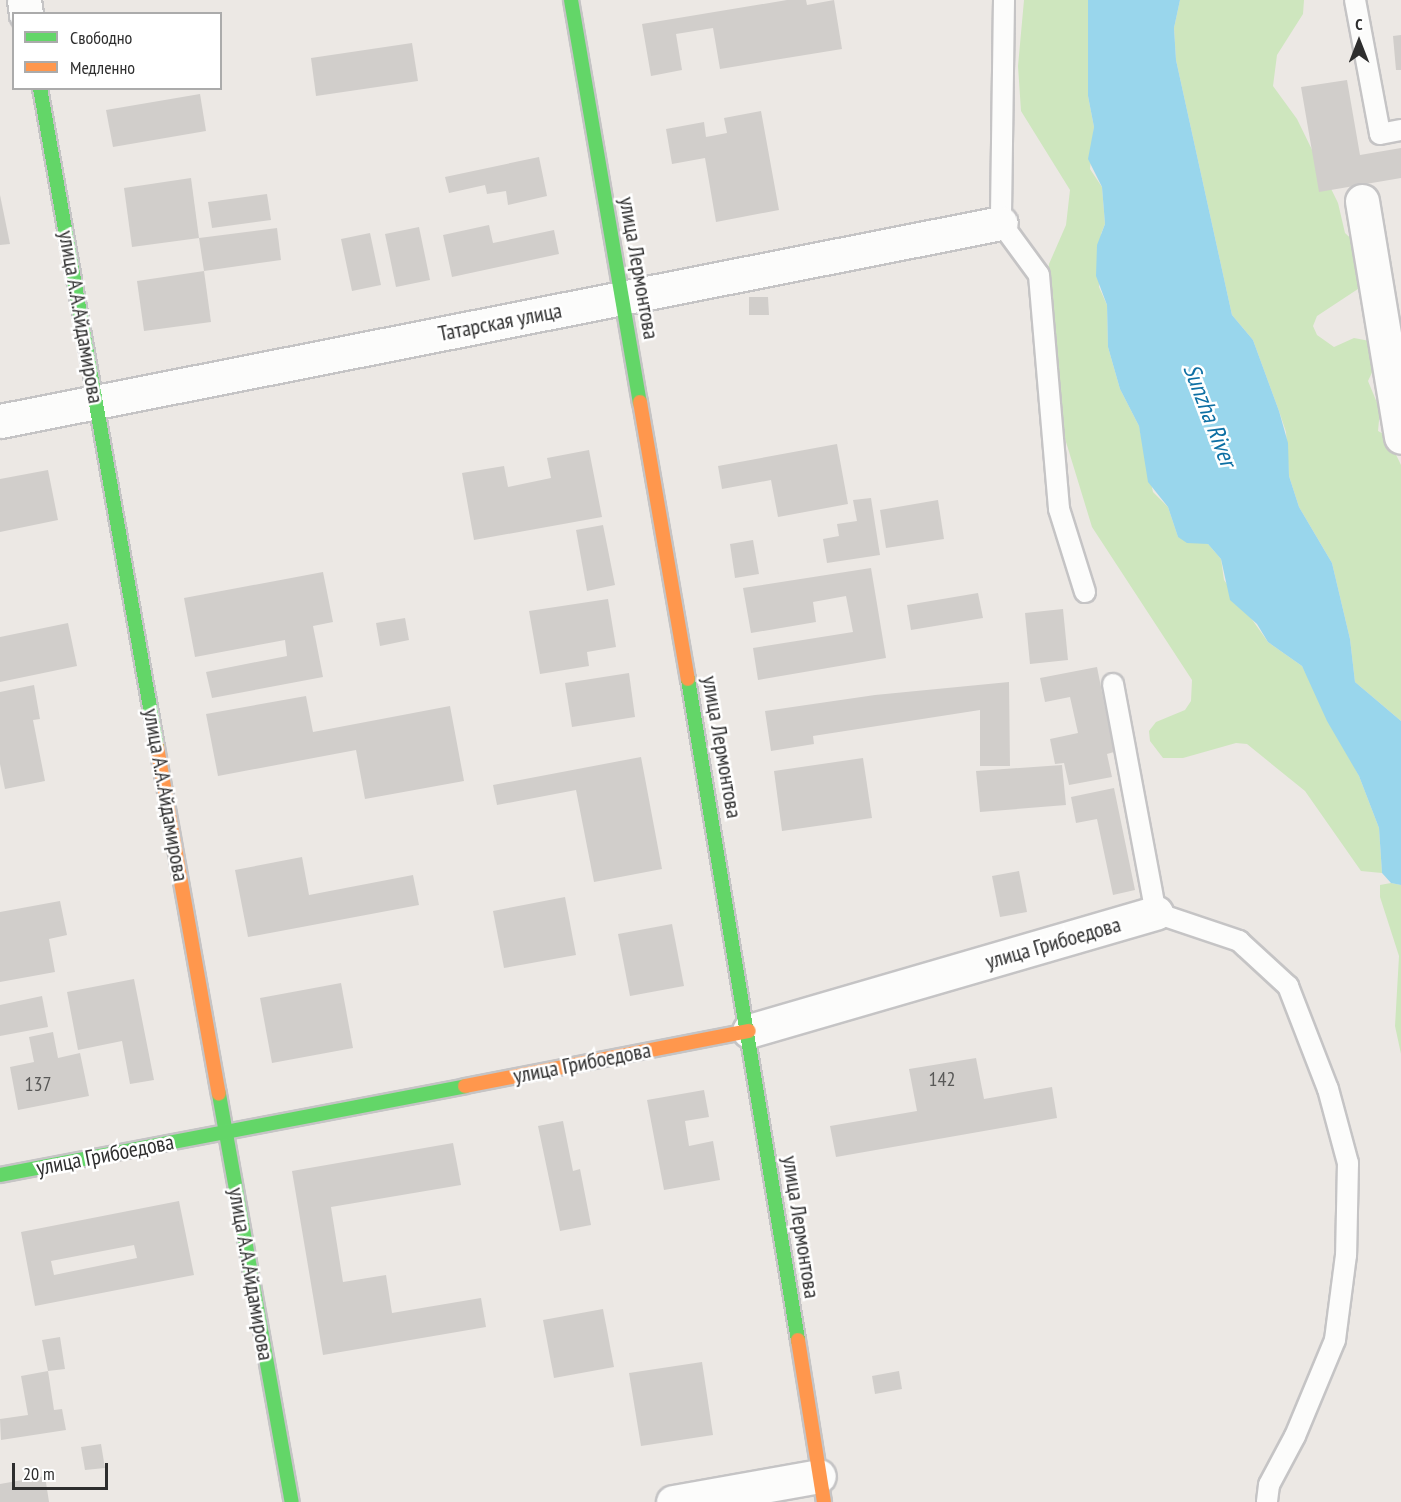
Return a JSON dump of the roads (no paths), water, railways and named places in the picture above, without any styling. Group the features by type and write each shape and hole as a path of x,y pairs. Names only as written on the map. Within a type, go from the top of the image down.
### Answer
{"street":[{"name":"улица Лермонтова","path":"571,0 749,1031 822,1489"},
{"name":"улица А.А.Айдамирова","path":"40,90 292,1502"},
{"path":"1362,201 1391,323 1401,437"},
{"name":"Татарская улица","path":"0,421 1001,223"},
{"name":"улица Грибоедова","path":"0,1175 749,1031 1156,913"},
{"path":"673,1502 822,1489"}],"lane":[{"path":"1004,0 1001,223 1039,275 1059,509 1085,592"},
{"path":"1355,0 1380,134 1401,130"},
{"path":"1113,684 1156,913 1239,941 1288,986 1328,1089 1348,1163 1346,1256 1335,1340 1295,1436 1269,1485 1267,1502"}],"water":[{"name":"Sunzha River","path":"1088,0 1180,0 1174,28 1176,60 1232,315 1253,340 1288,443 1289,476 1299,507 1332,563 1350,639 1355,682 1401,721 1401,885 1391,883 1382,873 1379,828 1359,776 1327,721 1302,666 1268,642 1257,624 1230,600 1221,559 1208,544 1187,543 1178,537 1168,507 1148,482 1139,426 1120,389 1108,347 1107,305 1096,276 1097,245 1105,224 1102,187 1088,159 1094,127 1088,96"}]}
